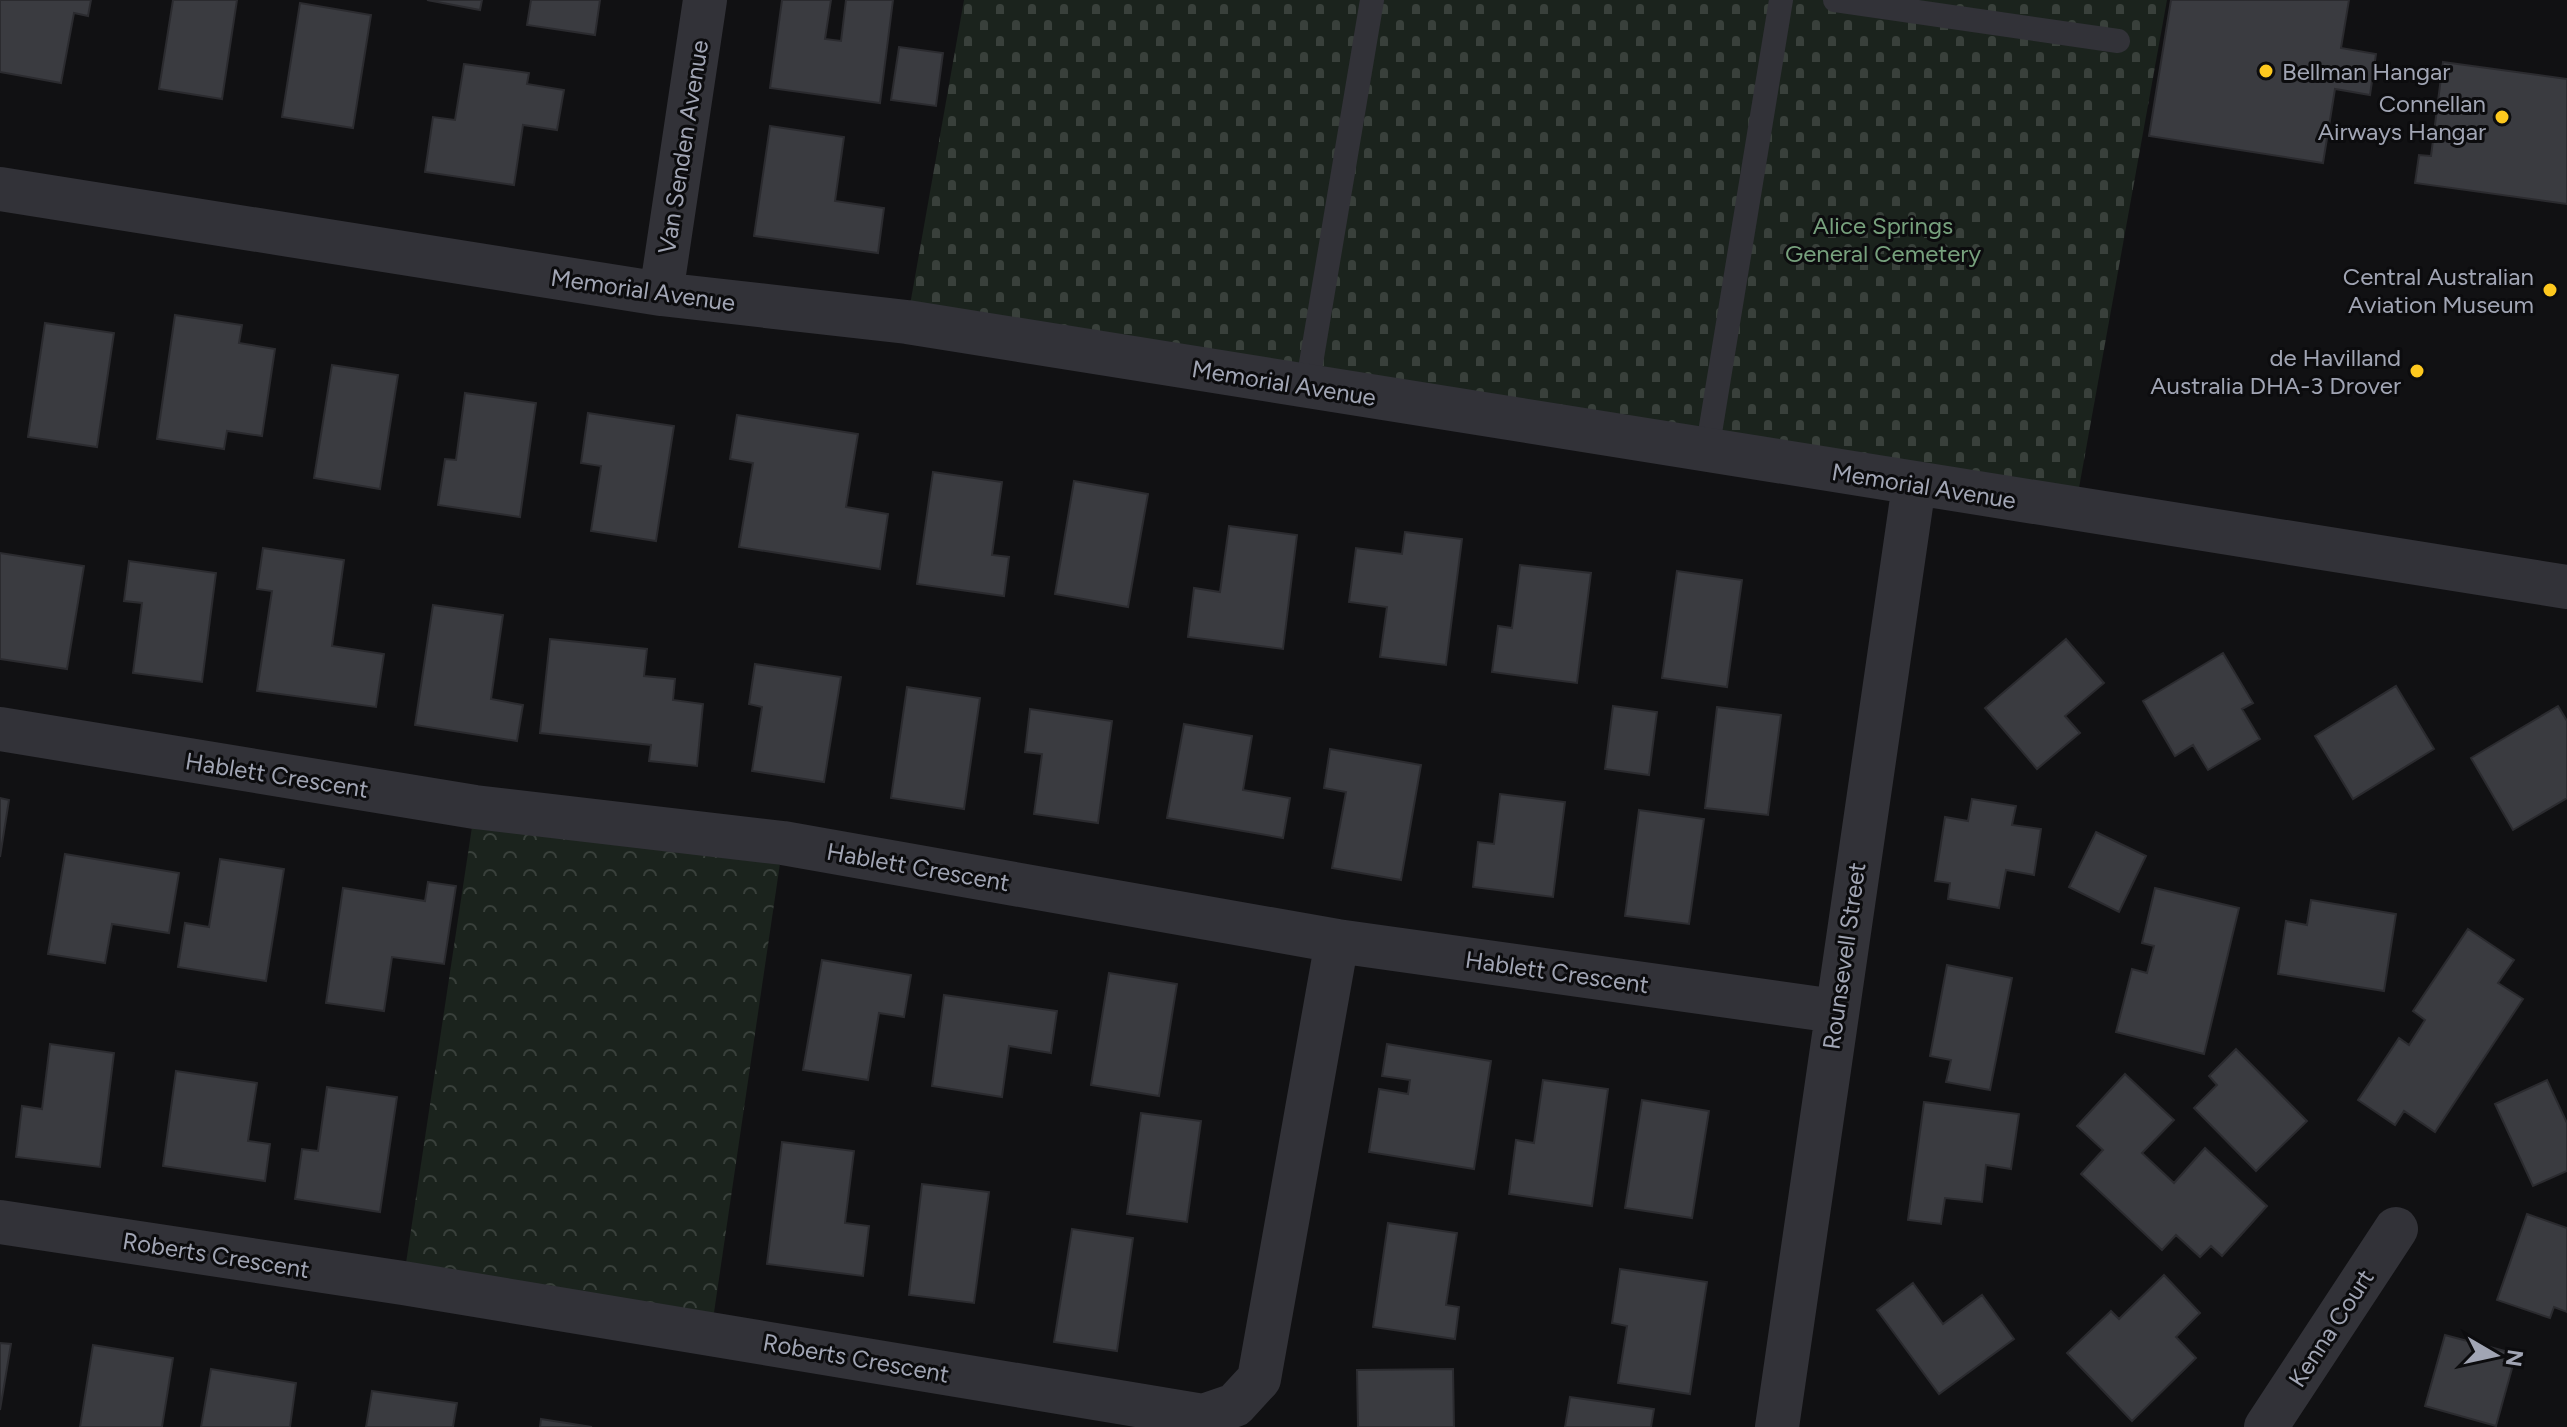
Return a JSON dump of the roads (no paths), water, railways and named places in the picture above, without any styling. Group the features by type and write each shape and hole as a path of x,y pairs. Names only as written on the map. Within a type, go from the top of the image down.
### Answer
{"street":[{"name":"Van Senden Avenue","path":"661,294 705,0"},
{"name":"Memorial Avenue","path":"0,189 661,294 907,322 2567,587"},
{"name":"Rounsevell Street","path":"1777,1427 1835,1011 1914,485"},
{"name":"Hablett Crescent","path":"0,729 475,807 783,843 1337,941 1835,1011"},
{"name":"Roberts Crescent","path":"0,1222 403,1283 1203,1416 1235,1405 1259,1379 1337,941"},
{"name":"Kenna Court","path":"2266,1427 2396,1229"}],"lane":[{"path":"1307,387 1372,0"},
{"path":"1707,451 1781,0"},
{"path":"1835,0 2118,41"}],"place":[{"name":"Bellman Hangar","path":"2266,71"},
{"name":"Connellan Airways Hangar","path":"2502,117"},
{"name":"Central Australian Aviation Museum","path":"2550,290"},
{"name":"de Havilland Australia DHA-3 Drover","path":"2417,371"}],"park label":[{"name":"Alice Springs General Cemetery","path":"1883,239"}]}
